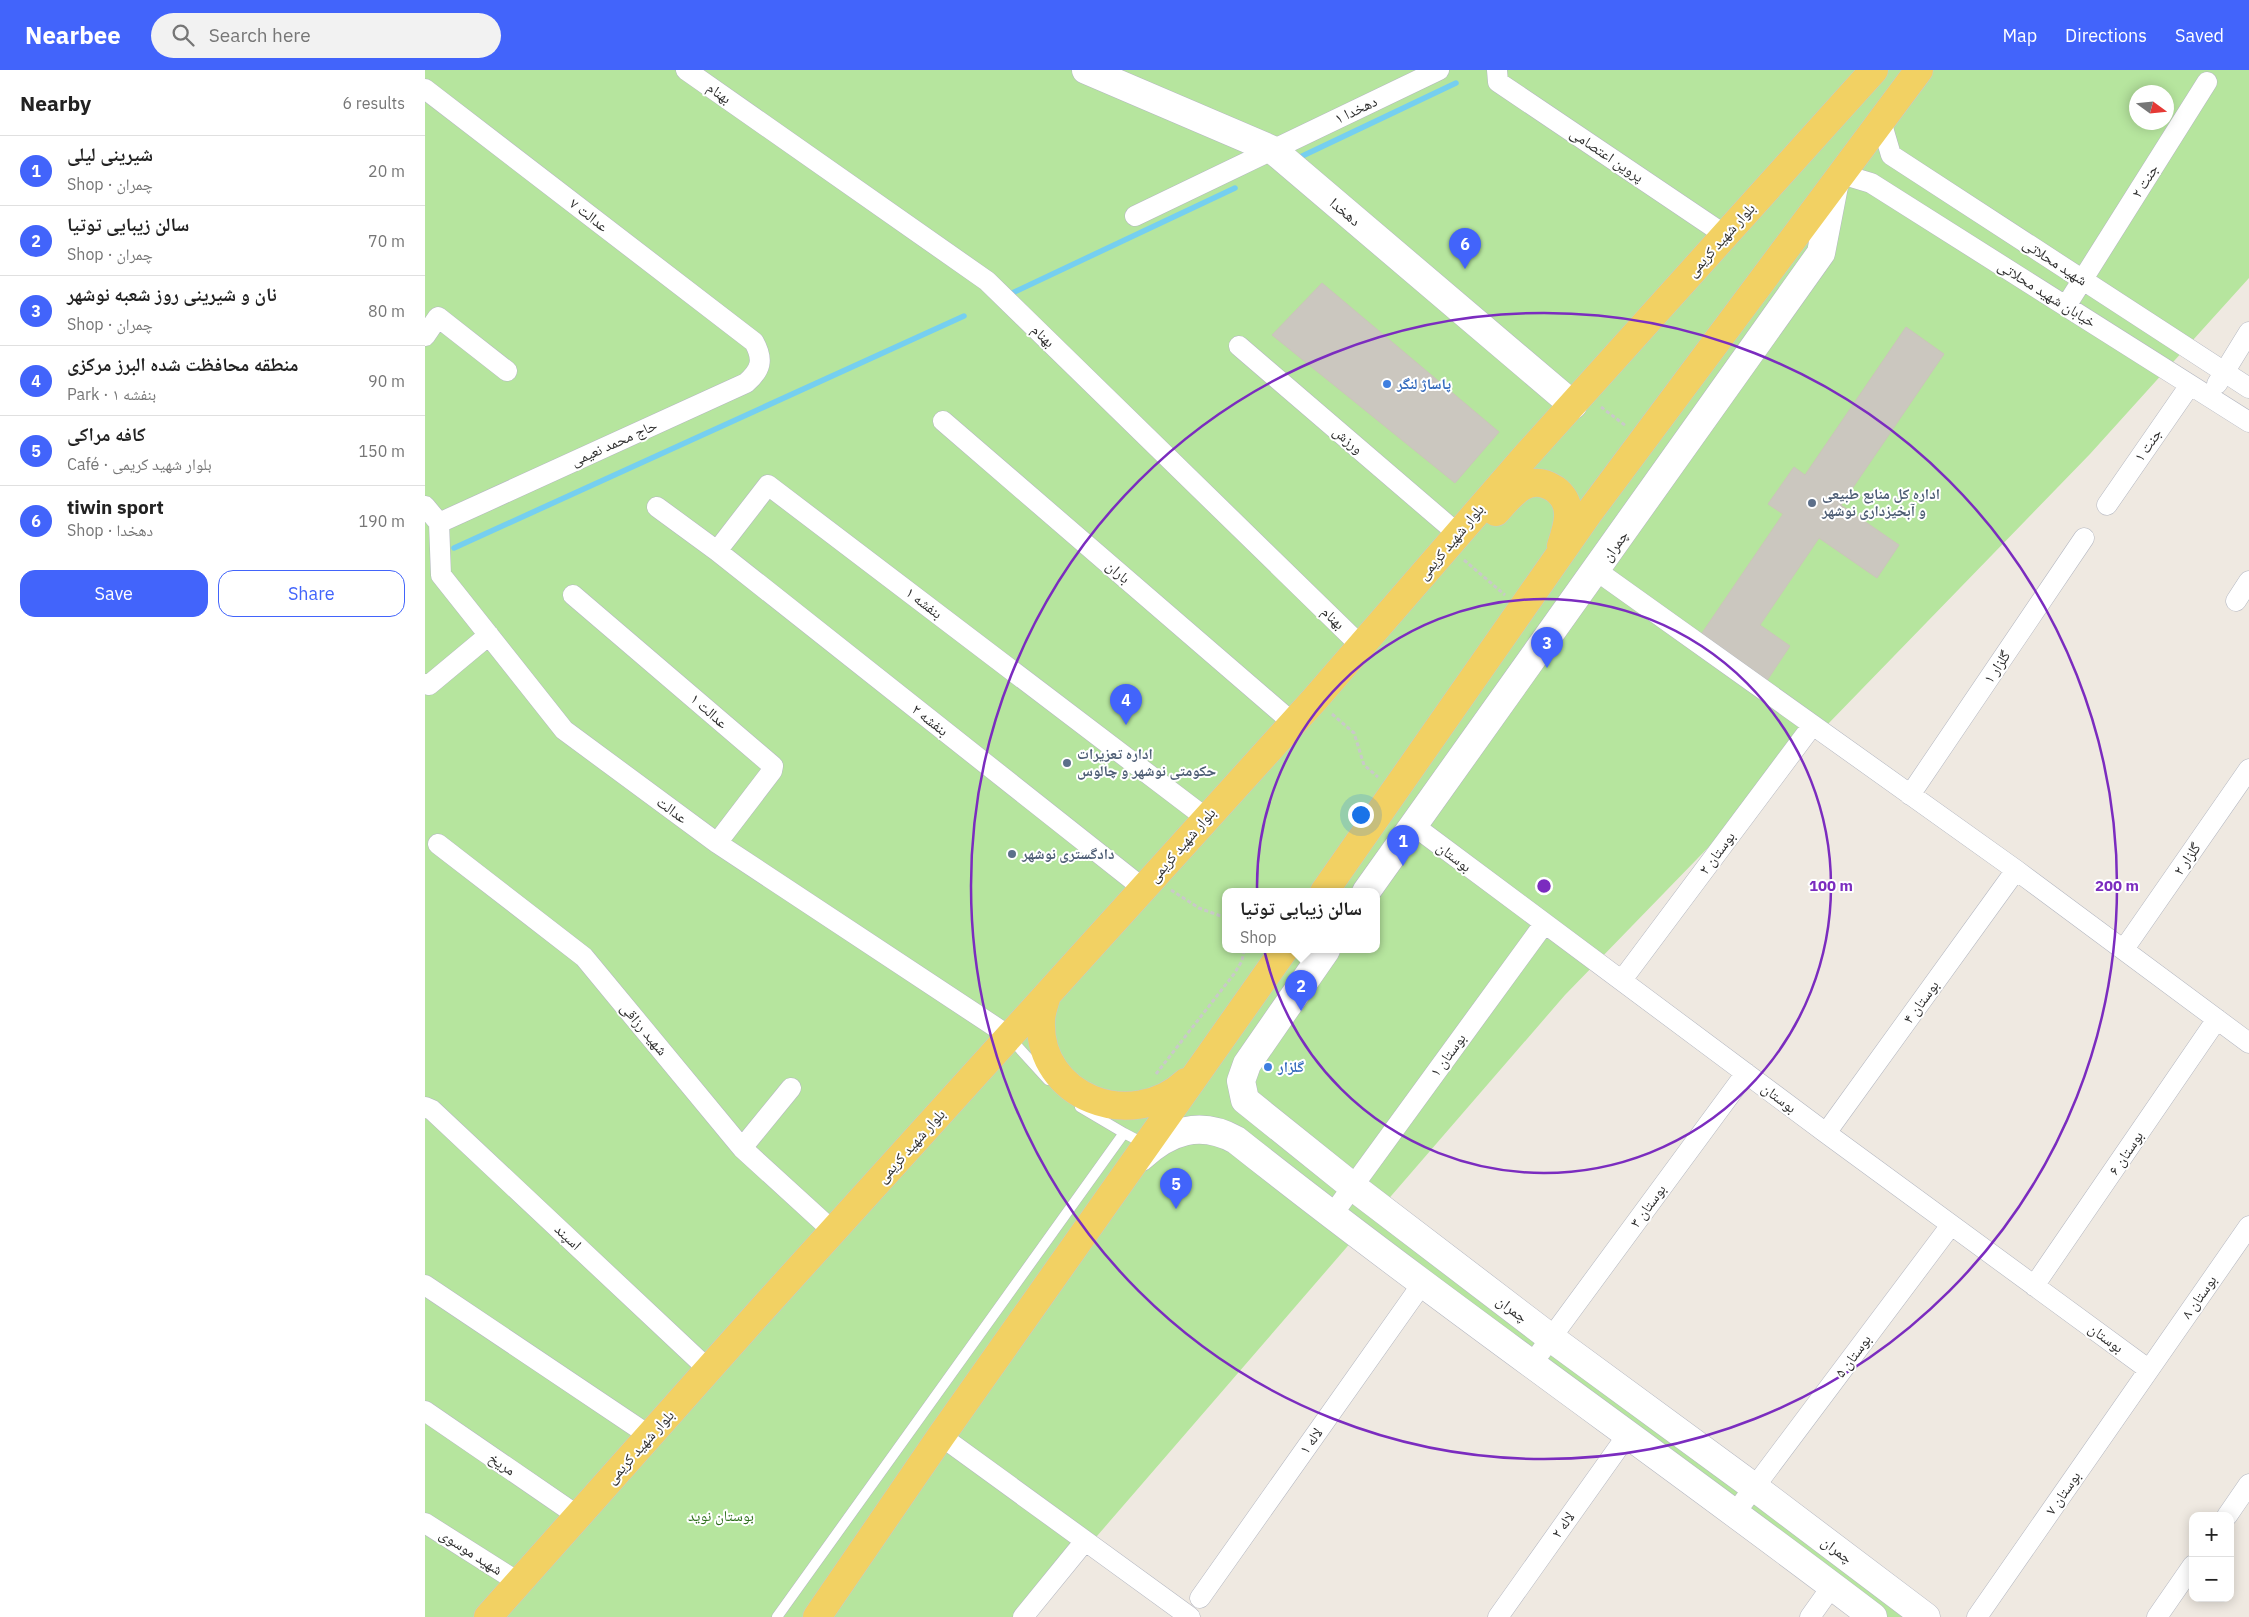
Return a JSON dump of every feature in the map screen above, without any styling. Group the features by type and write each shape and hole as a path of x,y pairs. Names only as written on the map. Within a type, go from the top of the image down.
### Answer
{"main road":[{"name":"بلوار شهید کریمی","path":"488,1617 1009,1036 1315,699 1458,534 1873,70"},
{"path":"1327,888 1557,559 1919,70"},
{"path":"1424,575 1458,554 1508,499 1528,484 1547,484 1559,492 1568,505 1569,524 1557,559"},
{"path":"817,1617 1136,1147 1201,1068 1282,953"},
{"path":"1047,994 1041,1021 1045,1048 1057,1073 1077,1092 1102,1104 1129,1107 1156,1102 1180,1088 1201,1068"}],"street":[{"name":"بهنام","path":"686,70 987,281 1361,646"},
{"name":"دهخدا","path":"1086,70 1273,150 1573,405"},
{"name":"دهخدا ۱","path":"1135,216 1439,70"},
{"name":"پروین اعتصامی","path":"1497,70 1498,82 1725,235"},
{"name":"جنت ۲","path":"2066,306 2207,82"},
{"name":"۷ عدالت","path":"425,88 754,342"},
{"name":"شهید محلاتی","path":"1881,121 1891,154 2249,388"},
{"name":"خیابان شهید محلاتی","path":"1837,180 1871,183 2249,422"},
{"name":"چمران","path":"1369,888 1597,571 1821,253 1837,180"},
{"path":"1983,253 2001,226"},
{"path":"425,336 438,317 507,370"},
{"path":"2209,397 2249,332"},
{"name":"حاج محمد نعیمی","path":"439,523 746,383 756,375 761,364 759,352 754,342"},
{"name":"ورزش","path":"1239,346 1458,534"},
{"name":"جنت ۱","path":"2107,505 2190,384"},
{"name":"باران","path":"943,421 1293,723"},
{"name":"بنفشه ۱","path":"717,551 768,485 1206,818"},
{"path":"425,506 439,523"},
{"path":"657,507 717,551"},
{"name":"عدالت","path":"439,523 441,575 564,730 717,843 1009,1036"},
{"name":"گلزار ۱","path":"1910,796 2084,538"},
{"name":"بنفشه ۲","path":"717,551 1149,883"},
{"path":"1597,571 2016,870 2249,1043"},
{"path":"2236,601 2249,581"},
{"name":"عدالت ۱","path":"573,594 773,766 772,770 717,843"},
{"path":"425,684 429,685 489,635"},
{"name":"بوستان ۲","path":"1621,980 1812,726"},
{"name":"گلزار ۲","path":"2124,950 2249,769"},
{"name":"بوستان","path":"1413,825 1826,1133 2149,1369"},
{"name":"شهید رزاقی","path":"438,844 584,957 742,1148 834,1232"},
{"name":"بوستان ۴","path":"1826,1133 2016,870"},
{"name":"بوستان ۱","path":"1332,1215 1544,924"},
{"name":"چمران","path":"1324,953 1247,1064 1241,1086 1245,1100 1352,1186 1551,1338 1755,1487 1926,1617"},
{"name":"بوستان ۶","path":"2034,1286 2217,1019"},
{"name":"بوستان ۳","path":"1531,1365 1746,1073"},
{"path":"742,1148 791,1088"},
{"name":"اسپند","path":"425,1107 432,1110 709,1370"},
{"path":"1136,1147 1158,1142 1168,1136 1202,1130 1220,1133 1236,1140 1422,1284 1735,1513 1873,1617"},
{"name":"بوستان ۵","path":"1735,1513 1951,1225"},
{"name":"بوستان ۸","path":"2149,1369 2249,1226"},
{"name":"لاله ۱","path":"1200,1598 1422,1284"},
{"path":"425,1285 650,1436"},
{"name":"بوستان ۷","path":"1977,1617 2149,1369"},
{"name":"مریخ","path":"425,1411 578,1516"},
{"name":"لاله ۲","path":"1498,1617 1627,1434"},
{"path":"941,1436 1190,1617"},
{"path":"2230,1512 2249,1484"},
{"name":"شهید موسوی","path":"425,1523 518,1582"},
{"path":"1023,1617 1085,1540"},
{"path":"2157,1617 2189,1571"},
{"path":"1810,1617 1832,1586"}],"lane":[{"path":"1009,1036 1056,1089"},
{"path":"777,1617 1136,1147 1074,1103"}],"path":[{"path":"1315,699 1354,733 1364,764 1396,789"},
{"path":"1149,883 1222,916"},
{"path":"1154,1076 1234,974 1242,961 1243,953"}],"green space":[{"name":"بوستان نوید","path":"425,70 2249,70 2249,278 2090,454 1565,995 1379,1210 1549,1338 1530,1363 1359,1233 1027,1617 425,1617"},
{"path":"1551,1341 1751,1487 1734,1511 1533,1365"},
{"path":"1755,1489 1924,1617 1874,1617 1737,1513"}],"building":[{"name":"پاساژ لنگر","path":"1322,283 1499,432 1455,483 1272,335"},
{"path":"1906,327 1944,354 1841,505 1899,545 1877,578 1819,538 1760,625 1790,646 1766,682 1700,636 1783,514 1768,504 1794,467 1805,475"}],"waterway":[{"path":"1296,159 1456,83"},
{"path":"1008,295 1235,188"},
{"path":"454,548 964,316"}],"place":[{"name":"tiwin sport","path":"1465,269"},
{"name":"پاساژ لنگر","path":"1387,384"},
{"name":"اداره كل منابع طبيعی و آبخيزداری نوشهر","path":"1812,503"},
{"name":"نان و شیرینی روز شعبه نوشهر","path":"1547,668"},
{"name":"منطقه محافظت شده البرز مرکزی","path":"1126,725"},
{"name":"اداره تعزیرات حکومتی نوشهر و چالوس","path":"1067,763"},
{"name":"دادگستری نوشهر","path":"1012,854"},
{"name":"شیرینی لیلی","path":"1403,866"},
{"name":"سالن زیبایی توتیا","path":"1301,1011"},
{"name":"گلزار","path":"1268,1067"},
{"name":"کافه مراکی","path":"1176,1209"}]}
